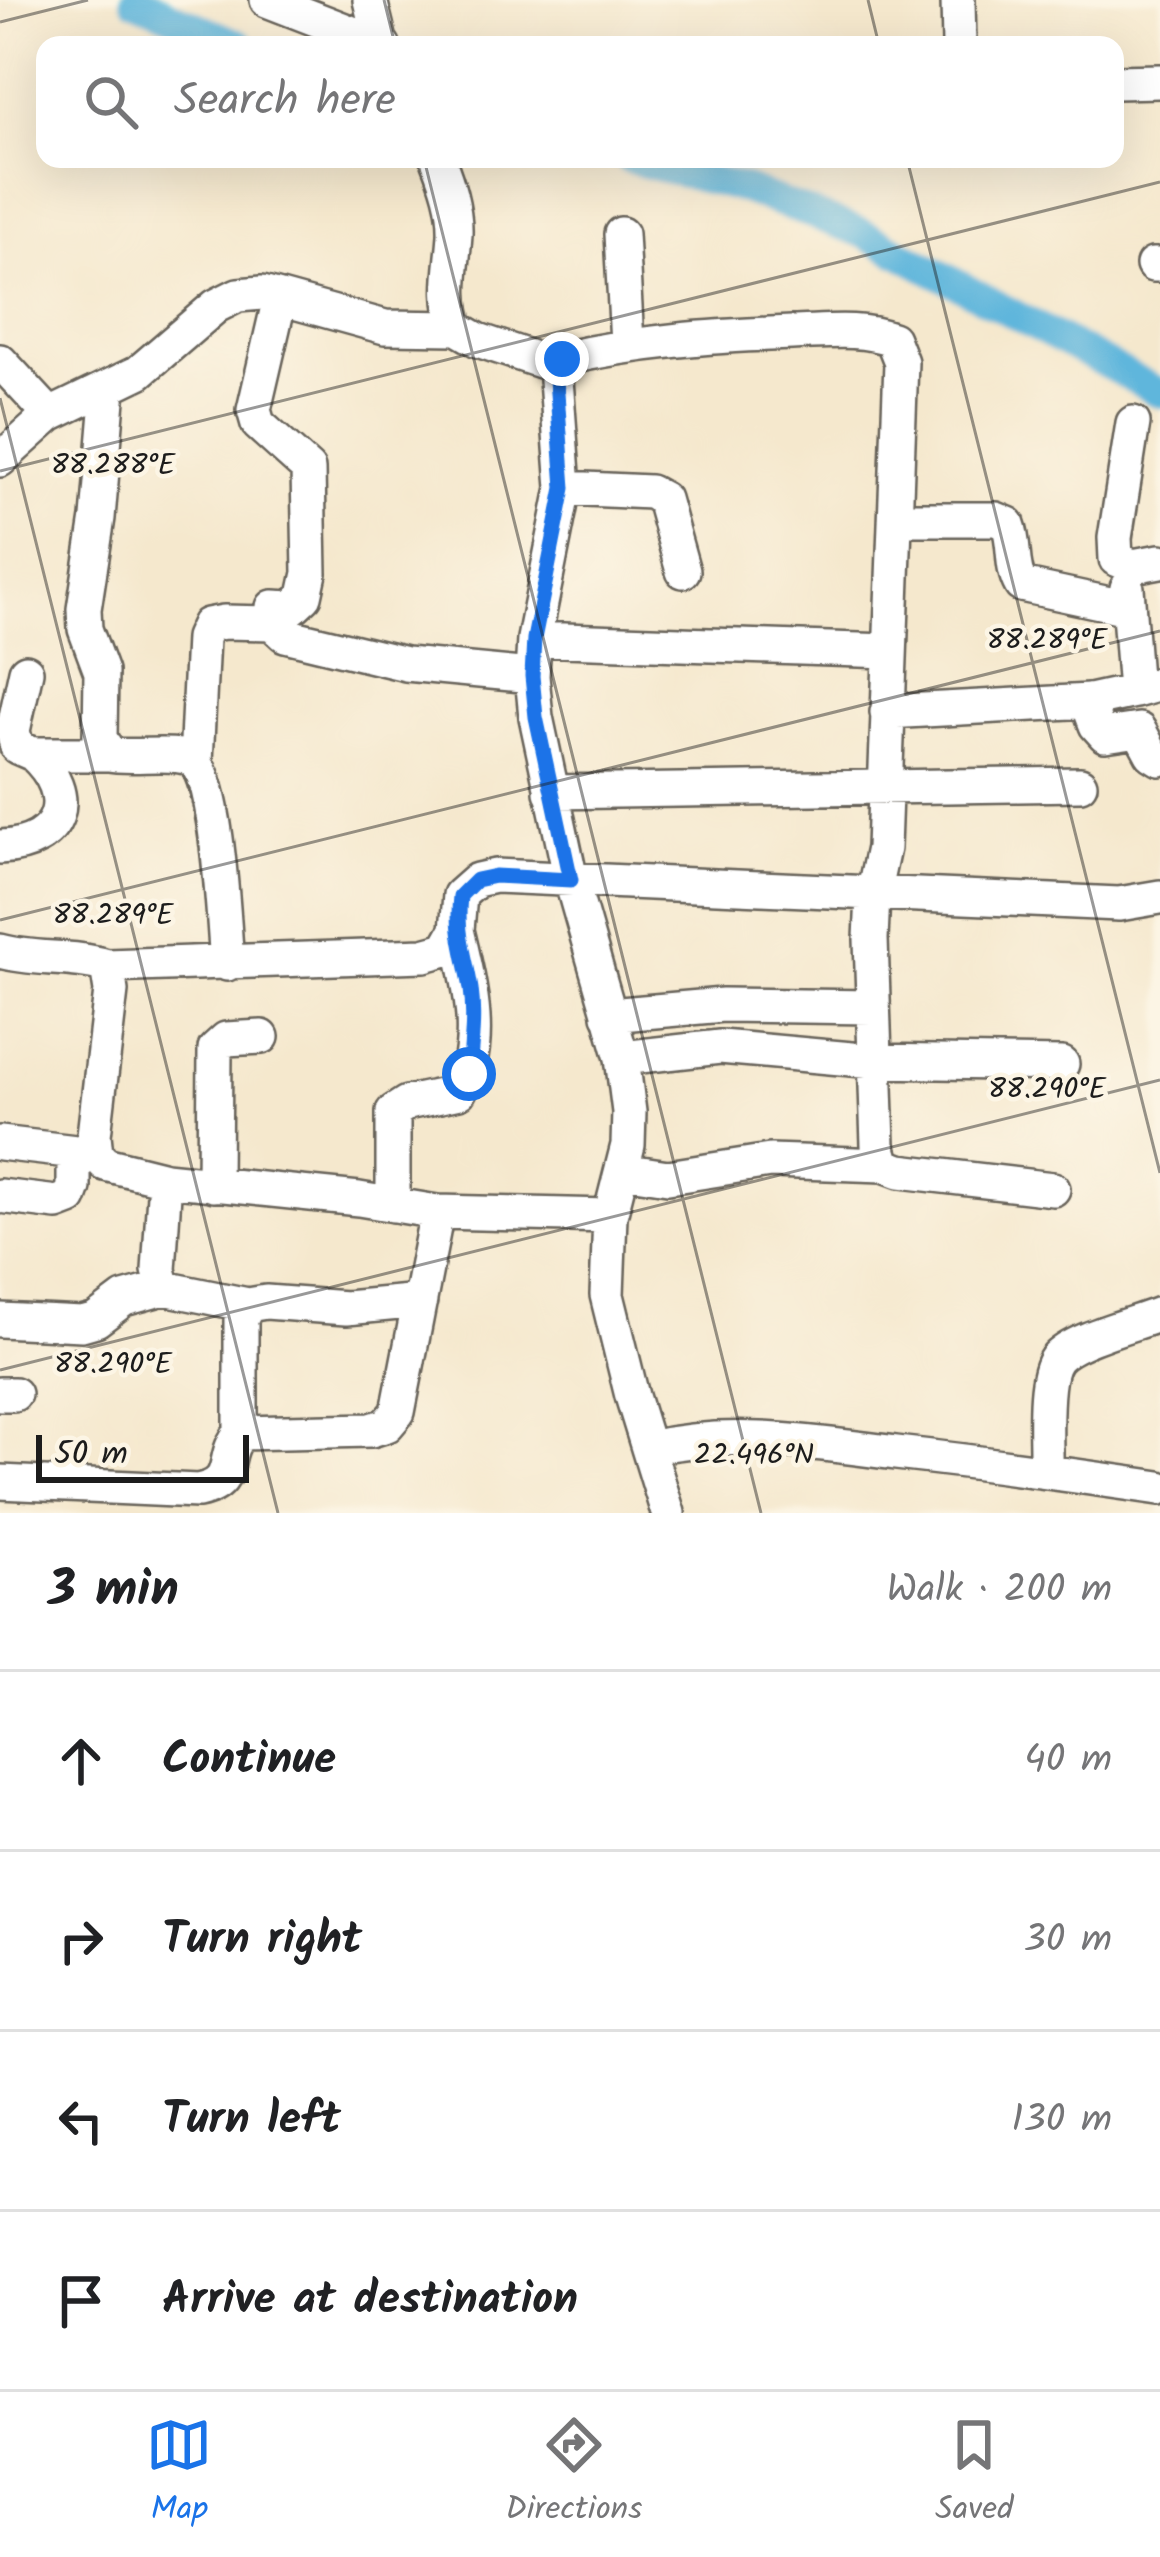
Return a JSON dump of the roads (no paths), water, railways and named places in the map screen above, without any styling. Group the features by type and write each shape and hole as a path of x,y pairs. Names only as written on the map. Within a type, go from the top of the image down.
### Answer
{"street":[{"path":"267,0 359,36"},
{"path":"370,0 380,36"},
{"path":"958,0 959,36"},
{"path":"1124,82 1160,81"},
{"path":"442,168 455,230 448,281 457,328"},
{"path":"621,234 627,343"},
{"path":"0,460 50,415 139,372 216,306 238,295 262,292 386,327 457,328 555,366"},
{"path":"272,623 273,607 292,608 305,596 310,573 308,470 258,424 254,410 280,298"},
{"path":"668,1513 632,1396 608,1294 610,1216 629,1112 622,1058 571,880 532,676 534,639 564,488 555,366 562,359 627,343 868,330 892,340 901,362 883,848 873,896 874,1060 878,1145 884,1165"},
{"path":"0,362 50,415"},
{"path":"108,754 100,737 101,671 85,629 84,609 98,518 109,388"},
{"path":"1133,423 1115,538 1116,560 1133,566 1160,561"},
{"path":"564,488 650,492 663,499 683,571"},
{"path":"897,519 996,519 1008,524 1014,573 1021,584 1129,608"},
{"path":"887,712 1087,701 1148,688 1129,608 1124,562"},
{"path":"196,762 202,638 208,626 272,623 285,635 406,664 532,676"},
{"path":"534,639 889,651"},
{"path":"0,847 40,840 52,828 60,788 51,771 17,747 13,731 26,671"},
{"path":"1087,701 1105,735 1139,730 1160,759"},
{"path":"33,754 183,756 196,762 205,776 220,868 226,964"},
{"path":"551,792 1080,784"},
{"path":"394,1204 393,1112 407,1103 459,1092 469,1074 471,990 457,930 460,896 476,880 495,876 1120,904 1160,897"},
{"path":"3,962 91,961 107,966 424,955 446,950 457,930"},
{"path":"0,1196 57,1203 70,1198 94,1135 112,991 107,966"},
{"path":"609,1015 723,1005 872,1007"},
{"path":"214,1185 215,1049 226,1040 262,1037"},
{"path":"622,1058 720,1047 874,1060 1062,1064"},
{"path":"0,1142 85,1153 126,1172 214,1185 437,1212 610,1216"},
{"path":"622,1170 668,1177 770,1161 884,1165 900,1172 1053,1189"},
{"path":"164,1288 159,1270 165,1179"},
{"path":"241,1433 370,1430 387,1425 398,1412 437,1212"},
{"path":"0,1321 82,1324 96,1320 124,1299 164,1288 248,1305 266,1301 346,1308 420,1301"},
{"path":"0,1482 214,1487 226,1475 231,1444 241,1433 241,1318 248,1305"},
{"path":"1046,1470 1048,1374 1058,1357 1071,1347 1160,1314"},
{"path":"650,1448 692,1438 800,1441 1046,1470 1160,1489"}],"waterway":[{"path":"135,0 219,36"},
{"path":"664,168 744,189 863,233 1160,393"}]}
